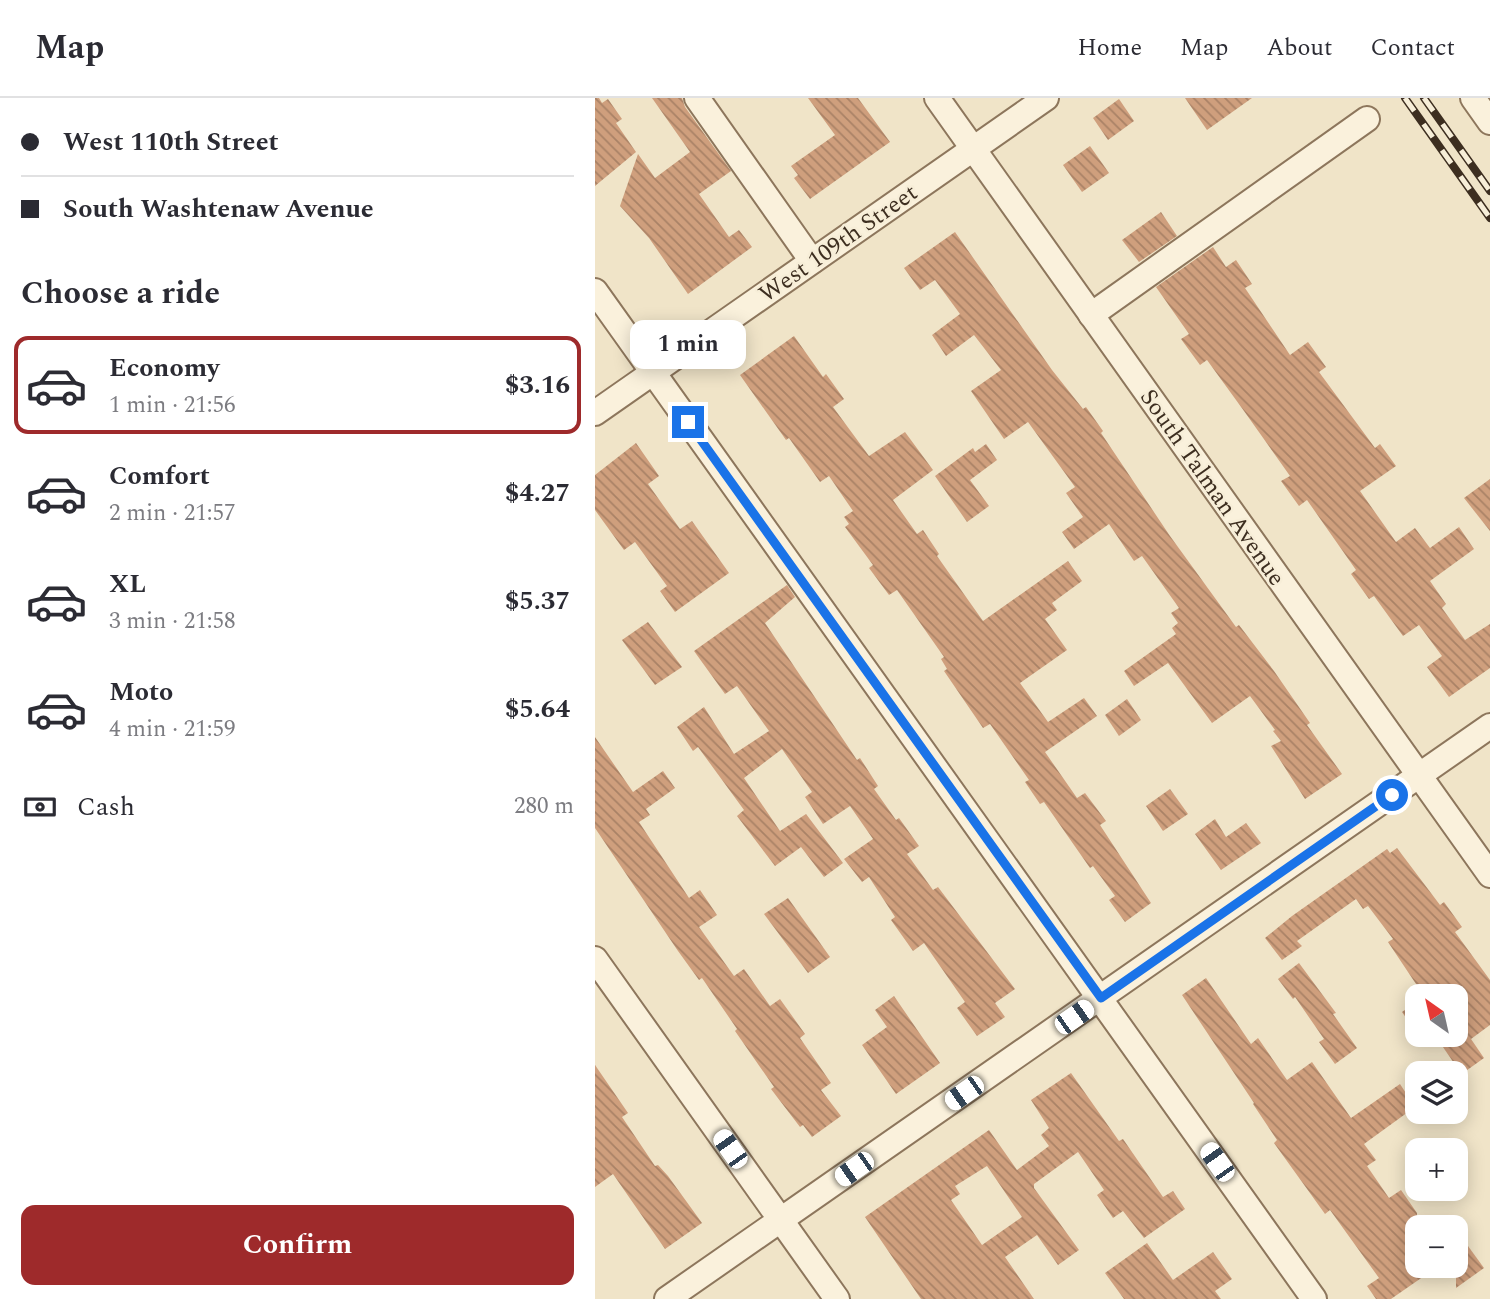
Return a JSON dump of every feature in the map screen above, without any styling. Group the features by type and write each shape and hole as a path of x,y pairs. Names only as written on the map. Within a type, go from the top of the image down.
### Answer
{"street":[{"path":"697,98 812,261"},
{"name":"South Talman Avenue","path":"937,98 1490,875"},
{"name":"West 109th Street","path":"595,413 1047,98"},
{"path":"1473,98 1490,122"},
{"path":"1091,315 1367,119"},
{"path":"595,291 1314,1299"},
{"path":"667,1299 1490,726"},
{"path":"595,959 837,1299"}],"building":[{"path":"595,98 599,98 602,103 608,99 622,119 616,123 636,152 595,186"},
{"path":"652,98 682,98 685,107 731,171 699,194 729,237 739,230 752,247 688,294 649,238 620,206 638,154 655,178 690,152"},
{"path":"808,98 858,98 890,142 810,199 794,178 798,175 791,166 835,135"},
{"path":"1185,98 1252,98 1207,130"},
{"path":"1119,99 1134,121 1108,140 1093,118"},
{"path":"1090,146 1109,173 1082,192 1063,165"},
{"path":"1161,212 1177,236 1139,262 1122,240"},
{"path":"955,232 1052,370 1083,409 1086,407 1170,536 1236,627 1239,625 1274,671 1310,723 1307,725 1342,774 1305,799 1271,746 1281,741 1250,696 1212,723 1168,663 1134,686 1124,671 1176,634 1172,628 1178,623 1171,613 1179,608 1142,556 1134,561 1109,524 1074,549 1062,532 1083,517 1066,493 1075,487 1028,422 1004,439 971,391 1001,370 974,335 946,356 932,335 960,314 935,280 920,290 904,268"},
{"path":"1213,247 1226,267 1236,260 1252,284 1245,288 1290,355 1308,342 1326,367 1319,372 1375,448 1380,444 1396,466 1360,491 1396,542 1415,528 1430,548 1459,527 1474,549 1430,581 1446,604 1442,608 1465,640 1490,624 1490,668 1449,697 1427,667 1442,656 1419,625 1403,636 1374,596 1369,599 1351,574 1356,570 1307,500 1299,506 1281,481 1290,476 1244,411 1207,360 1200,365 1181,339 1189,334 1156,287"},
{"path":"794,336 823,377 826,374 844,399 833,407 869,456 905,432 933,470 893,500 917,534 923,530 939,554 937,556 983,621 1068,561 1082,581 1052,603 1057,610 1045,619 1067,650 1020,683 1048,722 1084,698 1097,716 1045,752 1077,798 1085,793 1106,821 1100,825 1151,903 1125,922 1109,900 1115,896 1093,866 1090,868 1044,802 1040,804 1025,782 1029,780 990,724 983,728 944,671 947,669 941,659 944,657 897,590 889,595 869,568 873,565 845,527 849,524 844,517 853,511 829,476 820,482 740,375"},
{"path":"636,443 659,476 648,484 680,529 692,521 729,573 675,612 660,591 667,586 635,542 624,550 595,510 595,475"},
{"path":"986,444 997,460 970,480 989,506 967,522 935,476 973,448 975,452"},
{"path":"1490,479 1490,531 1464,498"},
{"path":"787,585 795,597 765,623 857,760 860,758 878,786 874,789 919,846 907,854 933,890 938,887 1015,989 995,1003 1005,1017 977,1036 957,1008 965,1002 924,943 913,951 891,920 895,917 869,877 862,882 844,859 873,839 850,806 823,824 805,797 812,792 782,749 744,778 780,831 806,814 843,863 824,877 801,847 775,866 737,816 744,810 698,747 693,751 677,727 704,707 734,754 769,731 737,686 725,694 694,651"},
{"path":"648,622 682,667 655,685 622,640"},
{"path":"1127,699 1141,720 1119,736 1105,715"},
{"path":"595,737 633,792 663,771 675,788 646,809 650,815 639,822 689,898 700,890 717,915 699,927 734,976 744,969 770,1006 780,999 805,1034 800,1038 831,1083 821,1090 841,1116 812,1137 803,1125 800,1127 771,1089 774,1087 735,1031 737,1029 702,978 699,980 678,951 595,828"},
{"path":"1170,789 1188,814 1163,831 1146,806"},
{"path":"1215,819 1226,837 1246,823 1261,843 1221,870 1195,834"},
{"path":"1397,848 1440,905 1444,902 1462,927 1455,932 1490,980 1490,1025 1471,1039 1484,1058 1468,1069 1468,1061 1453,1061 1443,1047 1468,1047 1468,984 1416,984 1388,942 1393,939 1368,906 1363,909 1356,899 1297,941 1302,946 1282,960 1265,938 1387,849 1390,853"},
{"path":"788,898 830,957 808,973 764,914"},
{"path":"1299,963 1336,1013 1333,1014 1357,1048 1335,1064 1319,1042 1324,1039 1295,997 1293,999 1278,979"},
{"path":"1206,978 1251,1044 1258,1038 1287,1080 1312,1062 1351,1118 1400,1084 1405,1092 1405,1114 1364,1144 1376,1160 1367,1166 1389,1198 1401,1190 1405,1201 1409,1201 1417,1213 1405,1215 1405,1278 1421,1278 1391,1299 1376,1299 1367,1286 1379,1278 1330,1210 1325,1214 1274,1143 1277,1140 1254,1103 1182,995"},
{"path":"894,996 940,1063 896,1094 862,1045 887,1027 875,1010"},
{"path":"595,1065 628,1113 622,1117 655,1166 658,1165 668,1176 702,1223 665,1249 613,1174 595,1187"},
{"path":"1071,1073 1119,1141 1123,1139 1163,1197 1173,1191 1185,1209 1144,1238 1123,1211 1113,1218 1097,1195 1104,1190 1078,1152 1034,1184 1034,1188 1079,1250 1058,1265 1037,1235 1005,1257 1034,1299 921,1299 865,1217 989,1130 1017,1170 1049,1146 1041,1135 1049,1128 1031,1100","holes":["987,1166 1022,1217 982,1245 951,1200 960,1194 955,1186"]},
{"path":"1147,1243 1173,1280 1213,1252 1232,1279 1215,1291 1221,1299 1124,1299 1105,1273"},
{"path":"1468,1246 1484,1268 1456,1288 1456,1278 1468,1278"}],"railway":[{"path":"1405,98 1490,218"},
{"path":"1424,98 1490,191"}],"route":[{"path":"688,422 1101,998 1392,795"}]}
